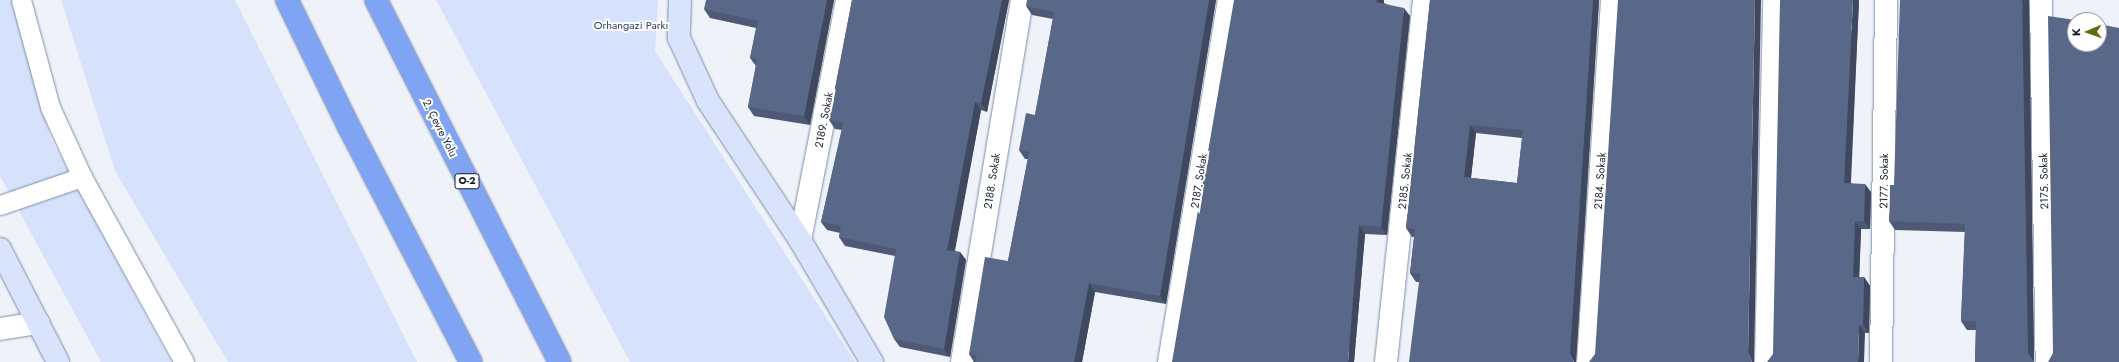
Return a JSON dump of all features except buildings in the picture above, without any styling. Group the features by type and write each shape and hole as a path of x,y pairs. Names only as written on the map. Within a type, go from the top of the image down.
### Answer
{"highway":[{"path":"287,0 349,127 471,362"},
{"name":"2. Çevre Yolu","path":"376,0 560,362"}],"main road":[{"path":"680,0 679,38 708,101 800,240 872,362"},
{"path":"0,249 58,362"}],"street":[{"name":"2189. Sokak","path":"800,240 848,0"},
{"name":"2188. Sokak","path":"962,362 1022,0"},
{"name":"2187. Sokak","path":"1170,362 1229,0"},
{"name":"2185. Sokak","path":"1386,362 1424,0"},
{"name":"2184. Sokak","path":"1588,362 1612,0"},
{"path":"1766,362 1774,0"},
{"name":"2177. Sokak","path":"1881,362 1886,0"},
{"name":"2175. Sokak","path":"2041,0 2047,362"},
{"path":"0,329 38,323"}],"lane":[{"path":"20,0 50,107 82,177 184,362"},
{"path":"0,205 82,177"}],"green space":[{"path":"0,0 14,0 51,139 171,362 101,362 0,176"},
{"path":"61,0 235,0 417,362 228,362 115,171"},
{"name":"Orhangazi Parkı","path":"436,0 658,0 655,51 855,362 630,362"}]}
